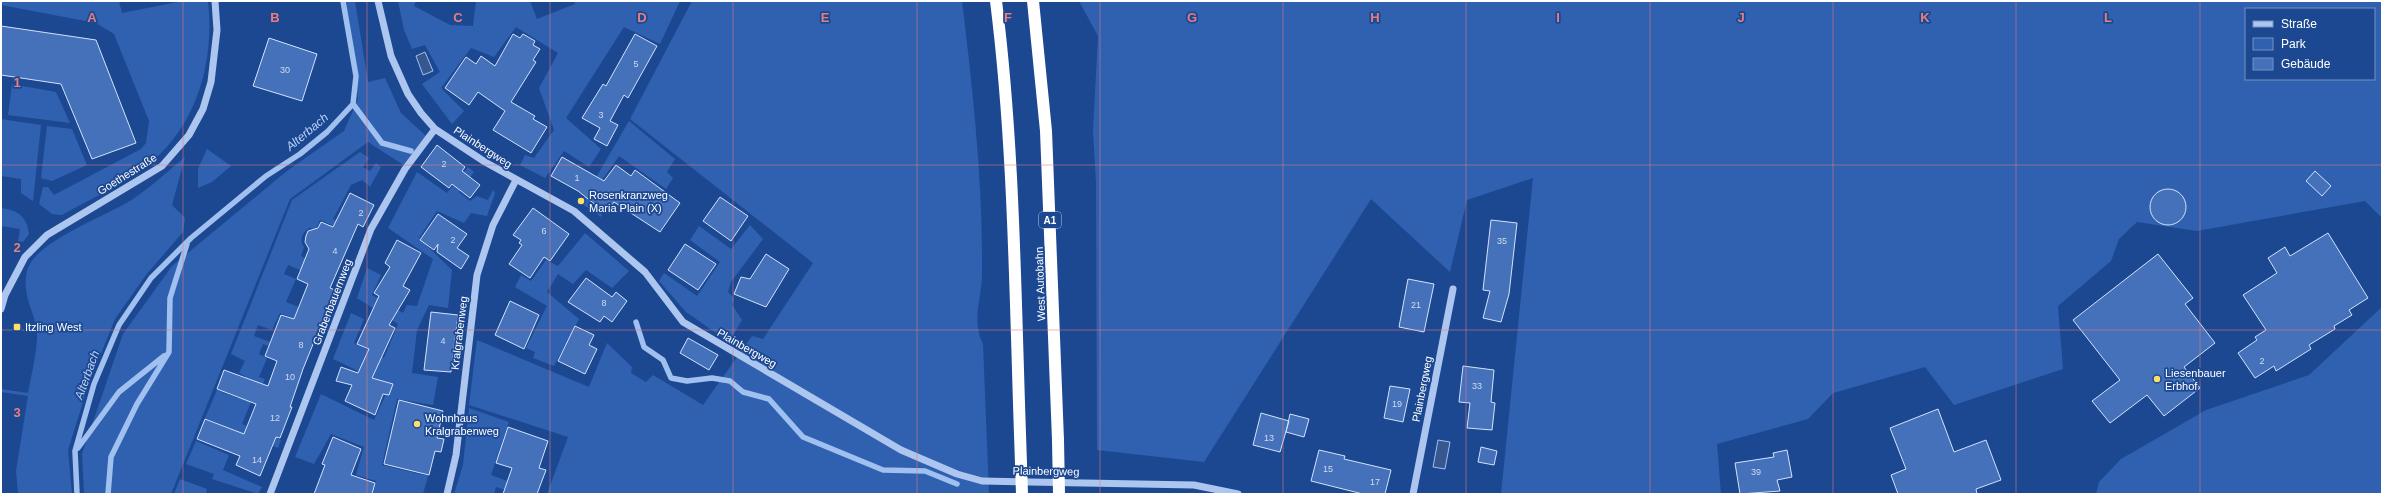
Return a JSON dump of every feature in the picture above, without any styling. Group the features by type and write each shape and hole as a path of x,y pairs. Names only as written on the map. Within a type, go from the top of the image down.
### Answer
{"highway":[{"path":"996,1 1009,145 1022,494"},
{"name":"West Autobahn","path":"1033,1 1046,131 1059,494"}],"street":[{"name":"Goethestraße","path":"1,309 5,295 25,257 47,235 162,166 189,135 203,109 211,82 217,30 215,1"},
{"name":"Plainbergweg","path":"378,1 391,56 408,94 421,113 435,129 516,180 574,211 645,272 682,322 901,450 957,474 982,481 1194,485 1238,494"},
{"name":"Grabenbauernweg","path":"270,494 371,229 405,169 435,129"},
{"name":"Kralgrabenweg","path":"447,494 456,455 477,275 493,225 516,180"},
{"name":"Plainbergweg","path":"1413,494 1454,289"}],"green space":[{"path":"1,1 119,1 122,13 183,1 208,1 209,25 205,71 198,94 189,115 177,134 162,152 144,168 114,187 62,215 52,214 39,204 43,187 48,187 54,195 141,149 146,143 149,121 114,34 96,23 1,5"},
{"path":"346,1 355,1 368,82 385,78 401,113 426,136 405,166 368,142 290,199 171,494 84,494 82,454 123,334 172,266 287,171 344,131 358,99"},
{"path":"398,1 416,1 414,6 450,25 473,26 476,1 530,1 537,19 575,4 574,1 680,1 660,44 624,27 566,118 601,149 589,167 564,151 545,178 520,165 525,155 534,158 554,130 539,88 558,53 516,27 494,57 471,48 441,88 464,111 452,124 422,84 440,72 425,45 412,49 404,30"},
{"path":"692,1 962,1 973,103 981,205 982,283 977,318 983,344 989,494 547,494 568,437 469,405 477,340 589,387 607,343 632,367 631,373 646,382 653,375 703,405 752,336 763,339 813,263 630,119"},
{"path":"1079,1 2382,1 2382,218 2365,201 2197,231 2137,222 2119,239 2111,261 2058,306 2063,369 1954,405 1925,367 1833,393 1808,419 1717,444 1721,494 1501,494 1533,178 1467,200 1450,272 1371,199 1204,462 1097,450 1096,183 1093,130 1098,36"},
{"path":"12,84 56,92 70,123 8,115"},
{"path":"1,119 41,125 33,201 21,193 21,179 1,176"},
{"path":"629,121 675,159 667,172 673,178 666,189 619,156 588,200 603,212 601,217 581,203"},
{"path":"47,126 72,129 87,165 52,181 41,178"},
{"path":"207,149 231,166 212,182 198,188 198,169"},
{"path":"360,152 369,158 363,167 370,171 376,163 381,167 370,187 362,180 351,185 333,219 348,227 346,231 320,220 316,229 309,228 302,237 302,244 304,247 301,256 310,261 305,272 288,265 284,274 296,279 286,302 326,318 321,329 280,313 272,330 258,325 254,336 273,343 271,347 263,344 259,354 267,358 259,377 265,379 262,386 245,380 246,377 239,373 245,361 231,354 292,200"},
{"path":"185,157 172,205 185,218 183,232 146,275 115,319 89,383 68,450 72,494 18,494 16,471 28,396 1,392 1,389 28,393 35,360 37,339 37,330 26,290 27,271 32,260 43,250 73,230 133,199"},
{"path":"468,167 474,172 459,192 470,201 477,196 488,200 493,190 495,193 487,216 471,213 464,223 437,211 419,238 452,270 448,308 429,305 417,330 412,373 438,377 433,405 397,399 382,465 428,476 423,494 373,494 376,481 356,475 364,447 331,434 314,464 295,457 321,394 374,420 390,386 333,359 351,313 364,319 354,343 384,358 398,324 357,298 367,268 381,275 372,295 403,313 407,305 417,306 433,259 388,228 417,172 447,193"},
{"path":"1,208 12,210 23,218 29,234 23,242 18,241 20,229 1,226"},
{"path":"750,225 763,239 731,282 728,292 734,298 732,305 742,320 729,342 686,312 659,281 664,273 697,296 720,262 690,240 699,226 731,249"},
{"path":"585,233 629,271 612,288 586,270 573,284 558,274 547,292 579,319 554,366 533,358 535,352 526,348 547,306 515,287 521,275 531,281 546,260 558,266"},
{"path":"2382,307 2382,494 2096,494 2099,482 2121,459 2206,410 2309,375"},
{"path":"217,390 237,398 253,397 242,424 281,440 278,448 205,418"},
{"path":"469,408 509,422 491,475 542,494 517,494 496,487 494,494 454,494 463,465"},
{"path":"196,441 229,455 223,470 262,487 258,494 212,479 214,474 186,464"},
{"path":"180,479 207,489 206,494 174,494"}],"shaded area":[{"path":"425,52 433,71 423,75 416,56"},
{"path":"1438,440 1450,442 1445,469 1433,467"}],"building":[{"path":"1,26 96,40 136,143 92,159 61,84 1,75"},
{"path":"513,34 520,38 523,34 535,41 533,45 540,49 533,60 536,62 511,102 535,116 533,119 547,127 531,153 493,130 505,111 478,92 469,105 445,88 466,57 476,64 481,56 495,66"},
{"path":"635,34 657,46 628,98 624,95 610,121 618,125 607,146 594,139 600,128 582,118 603,84 606,86"},
{"path":"269,38 317,54 302,101 253,86"},
{"path":"437,145 465,167 462,171 480,185 470,198 452,184 449,188 421,167"},
{"path":"562,157 604,181 616,165 631,176 635,170 680,203 660,232 614,202 606,213 578,191 551,176"},
{"path":"2315,171 2331,186 2322,196 2306,181"},
{"path":"2165,189 2171,189 2181,194 2186,207 2181,220 2171,225 2165,225 2155,220 2150,210 2150,204 2155,194"},
{"path":"350,193 374,205 363,227 358,224 330,288 335,290 303,369 290,407 292,407 280,438 276,437 260,476 236,465 240,456 197,439 205,419 244,434 256,404 217,389 224,370 268,386 277,361 265,356 281,315 294,319 308,284 297,279 309,249 305,242 308,231 318,228 321,222 333,227"},
{"path":"720,197 748,216 731,241 703,221"},
{"path":"533,208 569,234 550,261 544,257 530,278 509,264 522,245 519,243 521,240 513,235"},
{"path":"438,214 467,234 457,248 469,256 461,269 437,252 438,244 434,250 420,240"},
{"path":"1491,220 1517,223 1509,294 1501,322 1483,318 1490,291 1483,290"},
{"path":"2328,233 2368,298 2349,310 2352,315 2334,326 2335,329 2309,345 2311,349 2276,371 2274,366 2255,378 2238,353 2257,340 2255,337 2266,330 2243,295 2277,273 2268,258 2285,247 2290,256"},
{"path":"397,240 421,253 403,286 410,290 389,325 395,328 372,378 393,384 389,395 383,394 375,415 345,401 352,385 336,381 341,367 358,373 369,349 357,344 379,296 374,293 390,267 385,263"},
{"path":"685,244 716,264 698,290 668,270"},
{"path":"766,254 789,269 766,307 734,294 741,277 750,279"},
{"path":"2158,254 2193,298 2185,304 2215,343 2184,367 2200,388 2164,416 2147,395 2110,423 2092,401 2120,380 2073,320"},
{"path":"586,278 612,297 616,292 627,301 612,322 604,316 600,322 568,302"},
{"path":"1408,279 1434,284 1424,332 1399,327"},
{"path":"510,301 539,315 524,349 495,335"},
{"path":"431,312 458,315 451,372 424,370"},
{"path":"575,326 594,335 589,345 597,349 585,374 558,361"},
{"path":"688,338 718,355 709,370 680,353"},
{"path":"1463,366 1494,370 1491,402 1495,403 1492,430 1467,428 1470,403 1459,402"},
{"path":"1390,386 1410,389 1403,422 1384,418"},
{"name":"Wohnhaus Kralgrabenweg","path":"399,400 443,411 437,438 444,439 441,452 435,451 429,475 384,464"},
{"path":"1938,409 1954,452 1986,440 2001,480 1976,489 1977,494 1898,494 1891,475 1906,469 1890,428"},
{"path":"1261,413 1289,421 1280,452 1253,445"},
{"path":"1290,414 1309,419 1304,437 1286,432"},
{"path":"508,427 548,441 539,468 546,470 537,494 503,494 512,468 496,463"},
{"path":"333,437 361,449 351,475 375,483 372,494 314,494 325,465 322,464"},
{"path":"1481,447 1497,451 1494,465 1478,462"},
{"path":"1319,450 1345,456 1344,459 1391,470 1385,494 1363,494 1311,481"},
{"path":"1787,450 1792,477 1777,480 1780,491 1740,494 1735,463 1774,457 1773,453"}],"waterway":[{"name":"Alterbach","path":"77,494 75,451 94,384 119,325 151,278 191,238 266,176 300,154 327,132 353,104 356,76 343,1"},
{"path":"353,104 382,143 411,151"},
{"name":"Alterbach","path":"108,494 111,457 137,404 169,352 170,298 187,244"},
{"path":"636,322 644,347 663,360 671,378 687,381 712,378 730,381 743,392 769,399 803,437 883,470 925,471 957,484"},
{"name":"Alterbach","path":"78,448 119,392 164,356"}],"place":[{"name":"Rosenkranzweg Maria Plain (X)","path":"581,201"},
{"name":"Itzling West","path":"17,327"},
{"name":"Liesenbauer Erbhof","path":"2157,379"},
{"name":"Wohnhaus Kralgrabenweg","path":"417,424"}]}
